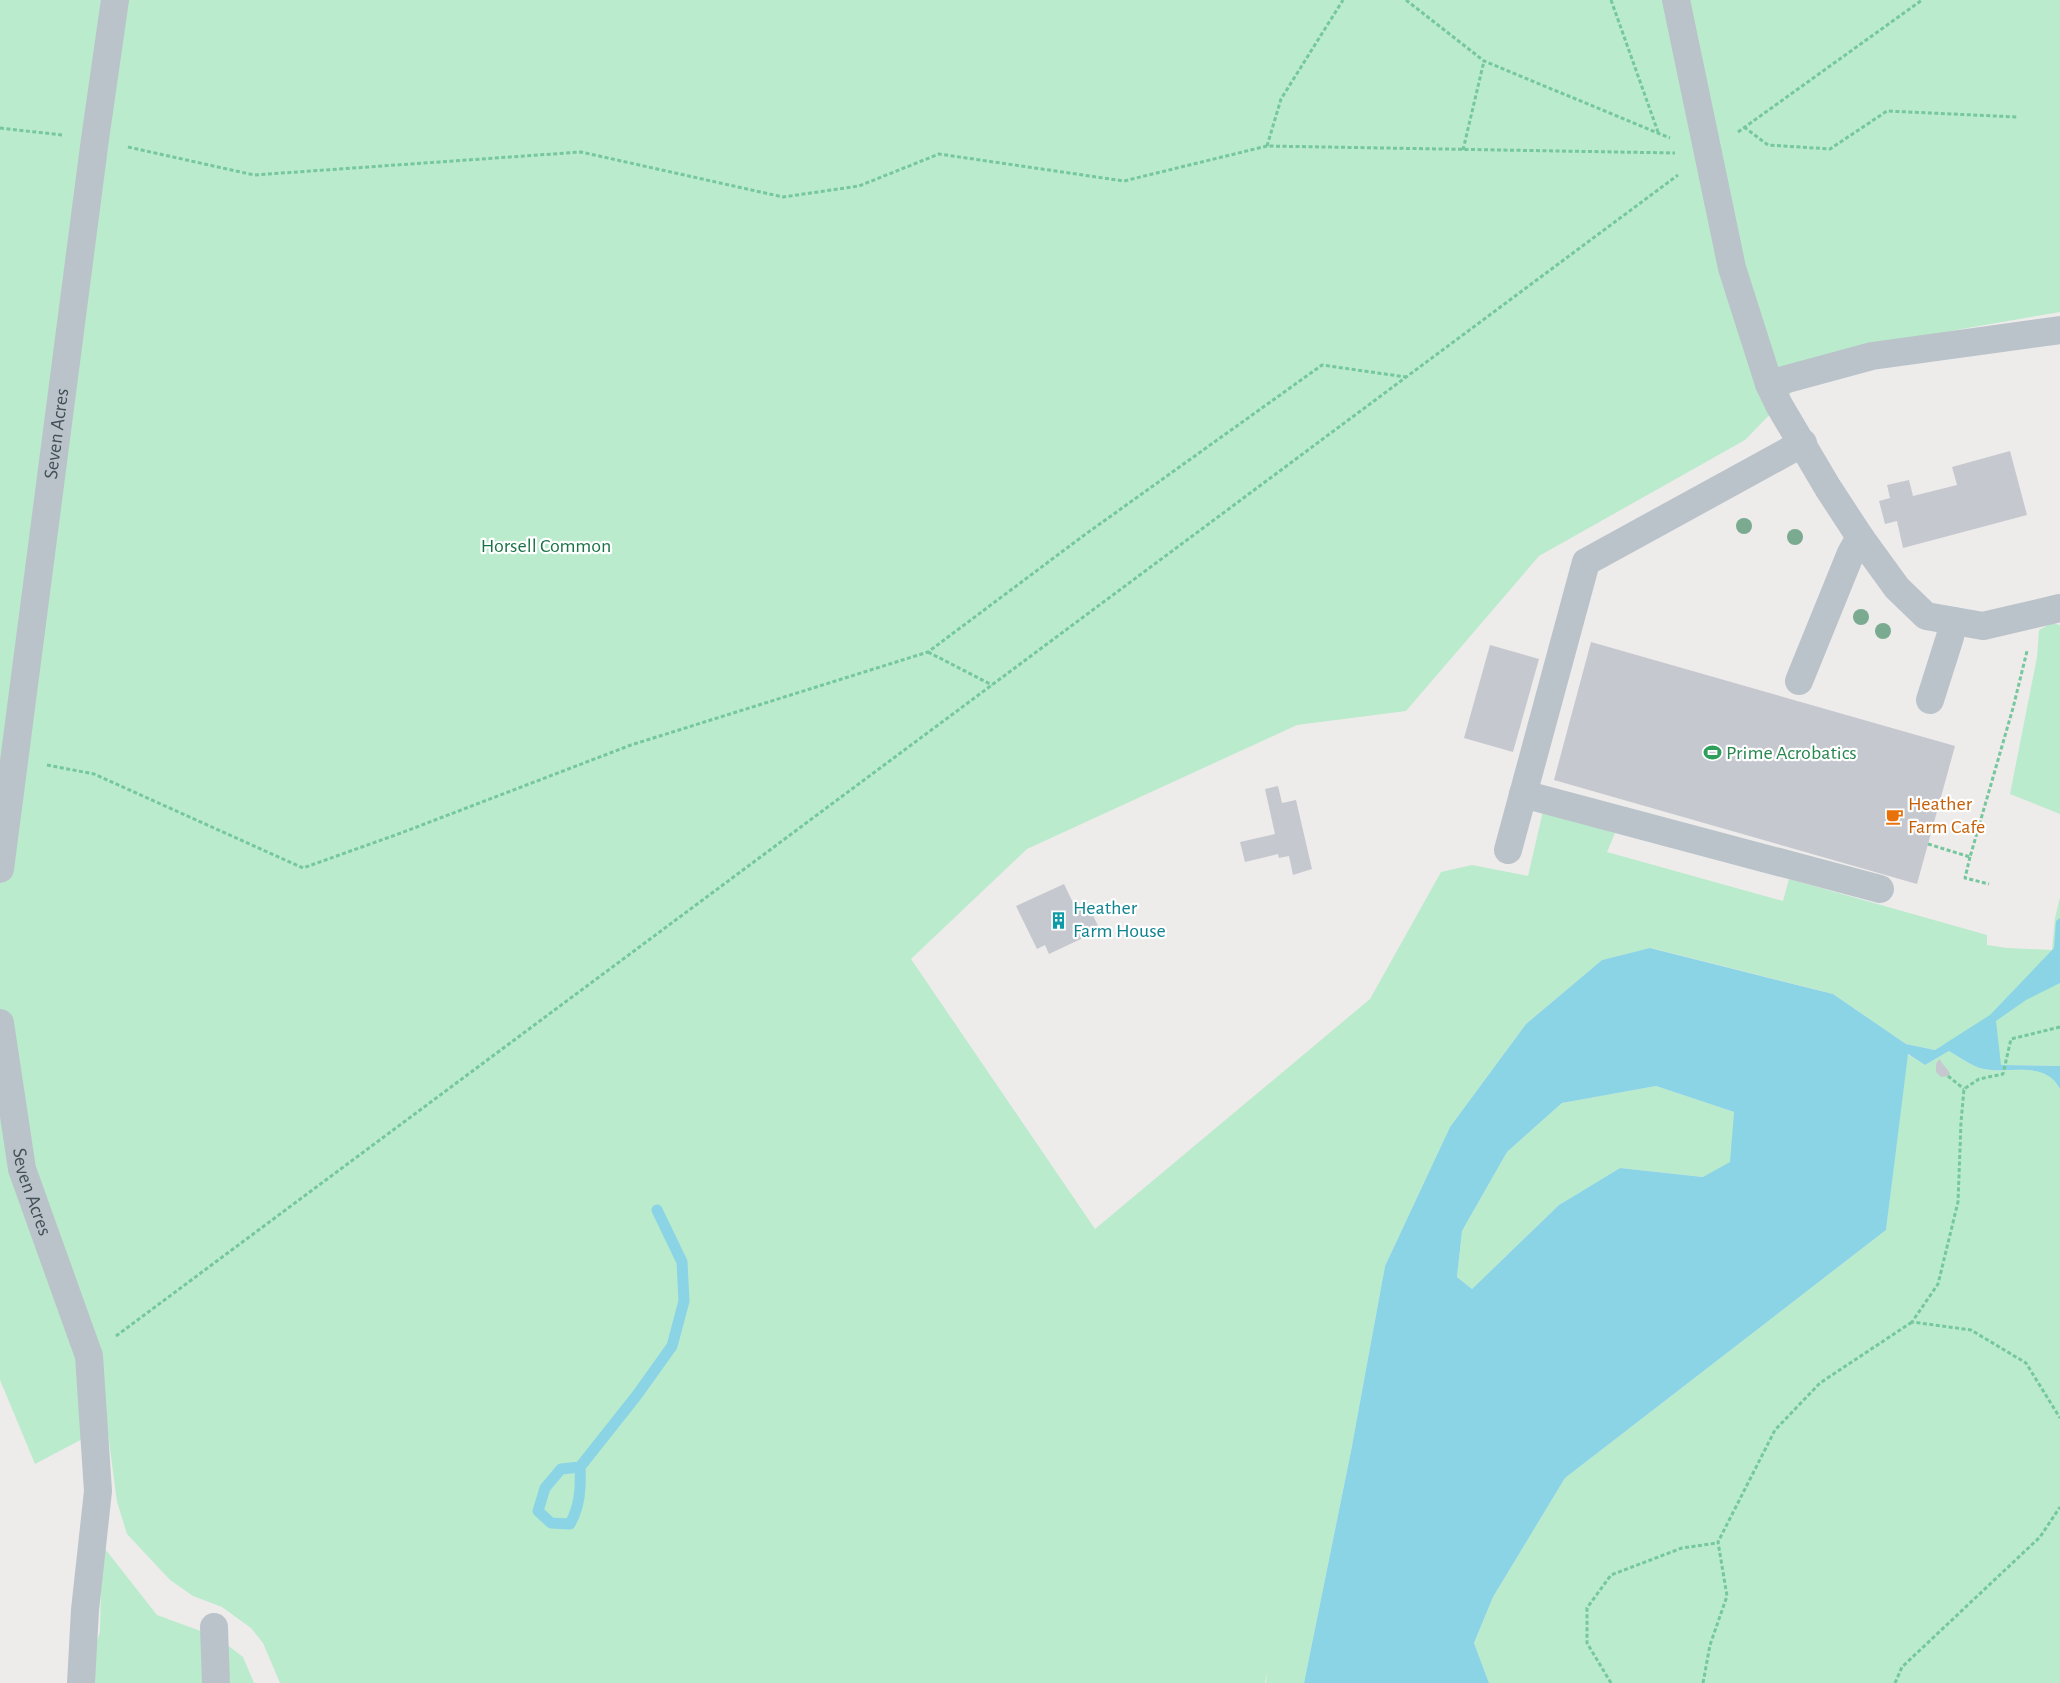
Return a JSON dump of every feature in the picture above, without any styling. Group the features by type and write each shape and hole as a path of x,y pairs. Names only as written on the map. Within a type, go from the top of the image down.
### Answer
{"lane":[{"name":"Seven Acres","path":"0,869 95,139 115,0"},
{"path":"1676,0 1732,268 1769,384 1779,405 1828,488 1897,588 1926,616 1983,626 2048,611"},
{"path":"1769,384 1872,356 2060,330"},
{"path":"1508,850 1586,562 1803,443"},
{"path":"1799,681 1851,554 1860,537"},
{"path":"1930,700 1950,637 1953,621"},
{"path":"1523,794 1880,888"},
{"name":"Seven Acres","path":"0,1023 22,1169 89,1356 98,1491 81,1683"},
{"path":"214,1627 216,1683"}],"path":[{"path":"1267,146 1281,100 1344,0"},
{"path":"1406,0 1484,61 1708,153"},
{"path":"1611,0 1658,133"},
{"path":"89,1356 1708,153 1922,0"},
{"path":"1464,150 1484,61"},
{"path":"1744,127 1768,145 1830,149 1887,111 2017,117"},
{"path":"0,128 95,139 254,175 581,152 783,197 859,186 938,154 1124,181 1267,146 1708,153"},
{"path":"14,759 94,774 304,868 401,834 631,745 928,652 1083,536 1322,365 1407,377"},
{"path":"1988,884 1965,878 2013,708 2048,611"},
{"path":"928,652 992,685"},
{"path":"1928,844 1970,857"},
{"path":"1964,1089 1979,1080 2003,1074 2011,1039 2060,1027"},
{"path":"1948,1076 1964,1089"},
{"path":"1703,1683 1710,1645 1727,1596 1718,1542 1775,1430 1820,1383 1912,1322 1938,1284 1958,1202 1964,1089"},
{"path":"1912,1322 1971,1330 2026,1363 2060,1418"},
{"path":"1895,1683 1902,1667 2040,1538 2060,1507"},
{"path":"1611,1683 1587,1643 1587,1608 1610,1575 1682,1548 1718,1542"}],"green space":[{"name":"Horsell Common","path":"0,0 2060,0 2060,312 1956,330 1824,359 1745,440 1539,556 1406,711 1297,725 1027,849 911,959 1095,1229 1370,999 1441,872 1472,865 1528,876 1543,811 1615,833 1607,852 1783,901 1789,879 1987,935 1987,945 2052,950 2055,918 2060,897 2060,1066 2001,1065 1946,1043 1935,1050 1906,1044 1833,994 1651,948 1602,960 1526,1024 1450,1127 1385,1266 1351,1451 1304,1683 1266,1683 1267,1672 1265,1683 280,1683 263,1643 251,1628 222,1607 193,1596 170,1580 127,1534 117,1502 107,1426 35,1464 0,1380"},
{"path":"2052,623 2060,625 2060,814 2010,794 2037,657 2039,630"},
{"path":"1949,1051 1984,1069 2026,1070 2045,1074 2060,1089 2060,1683 1489,1683 1474,1643 1493,1597 1565,1478 1886,1230 1907,1054 1925,1065"},
{"path":"1656,1086 1734,1112 1731,1162 1704,1177 1620,1168 1559,1205 1472,1289 1457,1277 1462,1231 1507,1152 1562,1103"},
{"path":"102,1545 157,1615 217,1637 243,1657 254,1683 94,1683 94,1651 100,1632"}],"water":[{"path":"2060,918 2060,983 2026,1000 1996,1021 2001,1065 2060,1066 2060,1089 2045,1074 2036,1071 1984,1069 1949,1051 1925,1065 1908,1054 1886,1230 1565,1478 1493,1597 1474,1643 1489,1683 1304,1683 1351,1451 1385,1266 1450,1127 1526,1024 1602,960 1650,948 1833,994 1906,1044 1935,1050 1990,1015 2054,948 2056,921","holes":["1656,1086 1734,1112 1730,1162 1703,1177 1620,1168 1559,1205 1472,1289 1457,1277 1462,1231 1507,1152 1562,1103"]}],"building":[{"path":"2010,451 2027,515 1903,548 1897,521 1885,524 1879,501 1890,498 1887,485 1909,480 1913,496 1957,485 1952,467"},
{"path":"1591,642 1955,746 1917,884 1554,780"},
{"path":"1490,645 1539,659 1513,752 1464,738"},
{"path":"1278,786 1282,803 1296,800 1312,869 1293,875 1289,856 1279,858 1278,854 1245,862 1240,842 1275,834 1265,789"},
{"name":"Heather Farm House","path":"1064,884 1076,909 1087,903 1100,930 1049,954 1045,945 1037,949 1016,906"},
{"path":"1939,1059 1950,1073 1948,1076 1941,1077 1936,1072 1936,1064"}],"waterway":[{"path":"580,1467 561,1469 545,1488 538,1511 551,1523 570,1524 579,1497 580,1467 637,1395 672,1346 684,1301 682,1262 657,1210"}],"place":[{"name":"Prime Acrobatics","path":"1712,753"},
{"name":"Heather Farm Cafe","path":"1894,816"},
{"name":"Heather Farm House","path":"1059,920"}]}
